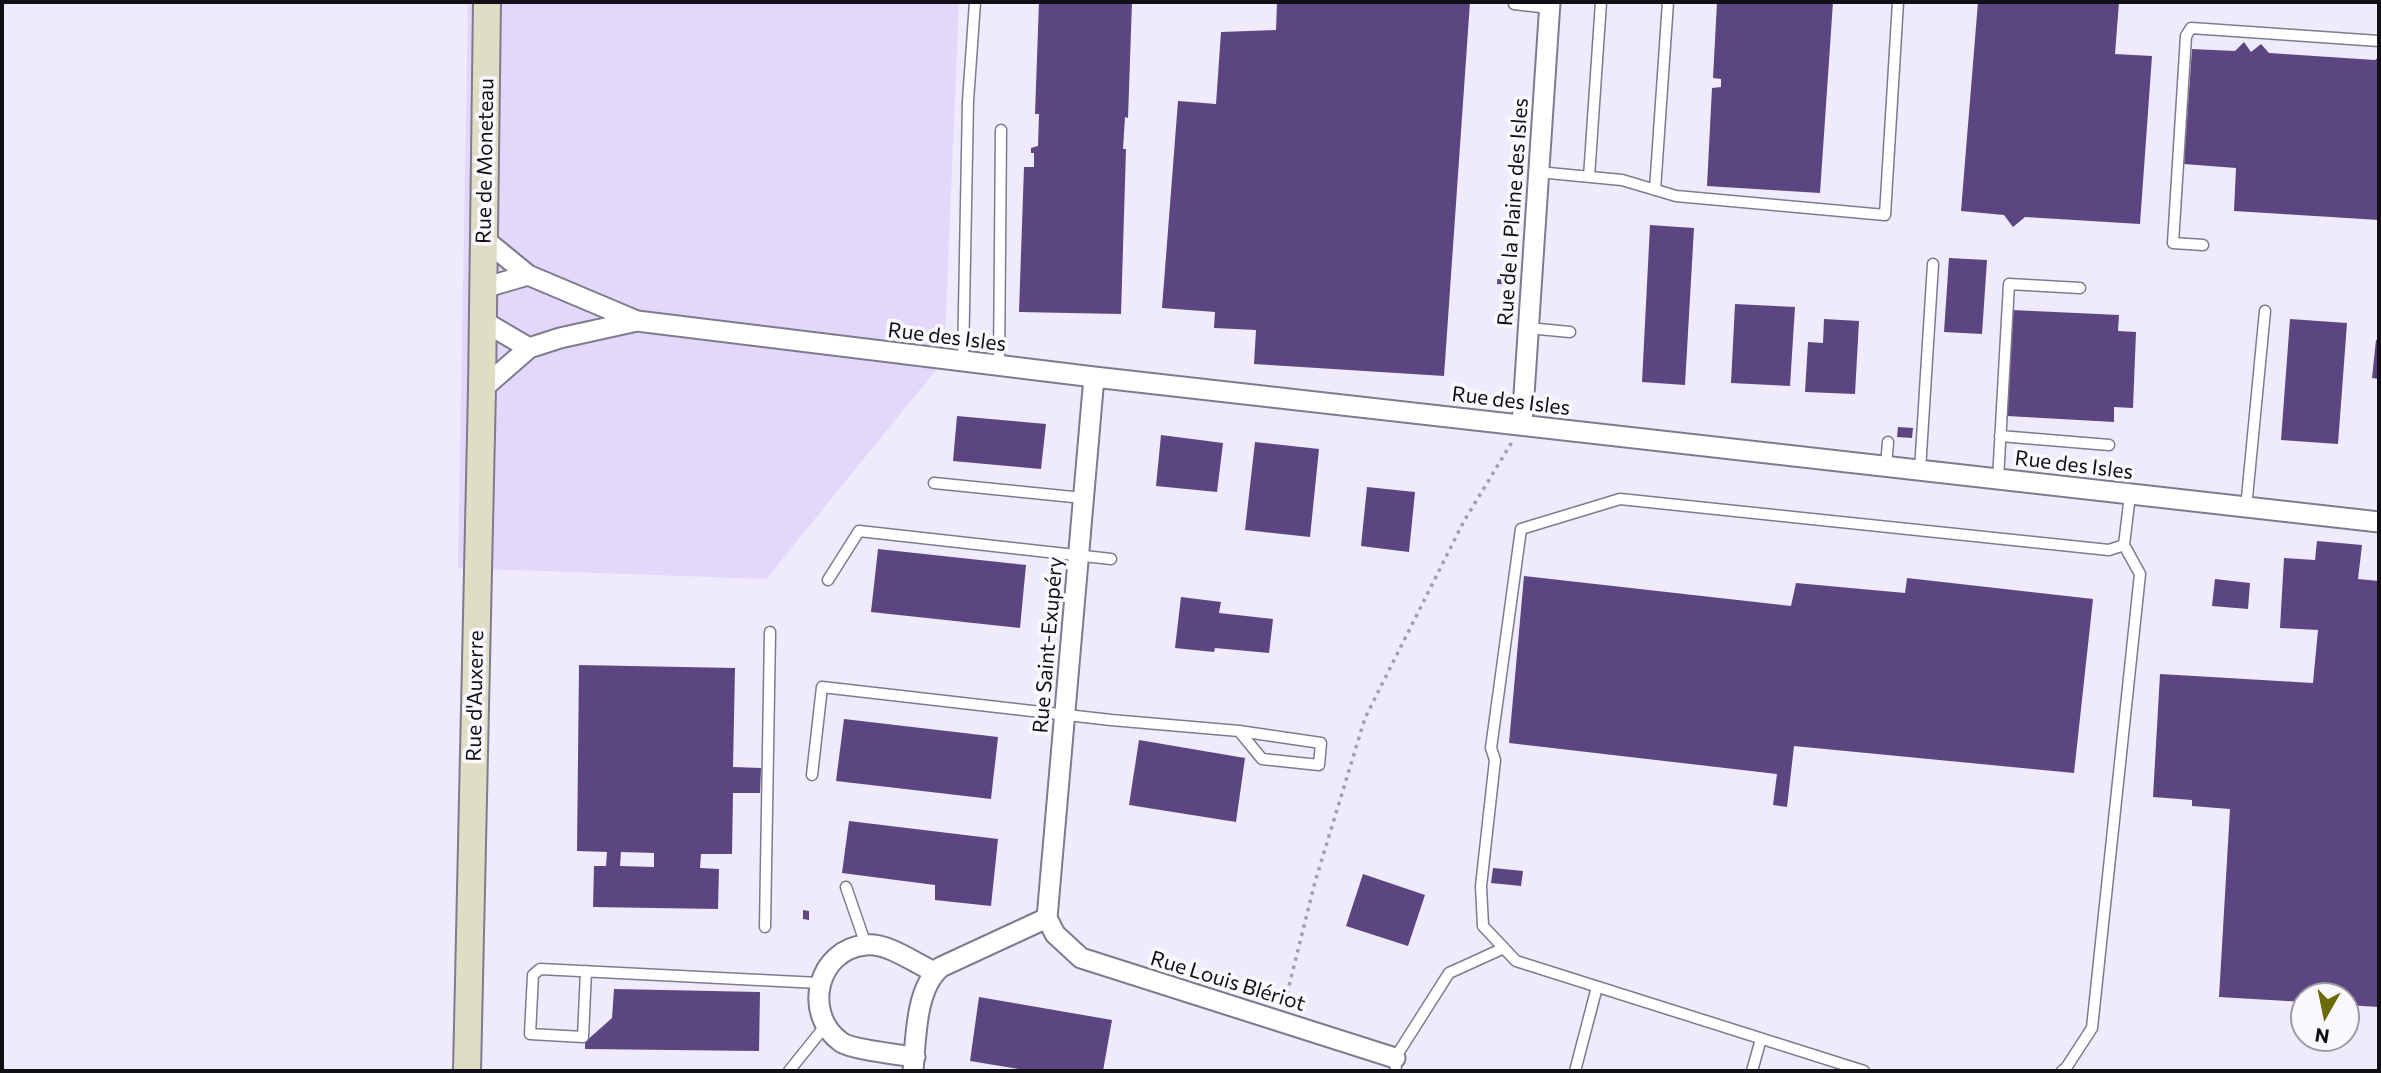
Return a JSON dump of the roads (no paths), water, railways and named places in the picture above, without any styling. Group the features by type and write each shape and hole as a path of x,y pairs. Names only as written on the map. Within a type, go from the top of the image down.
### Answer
{"main road":[{"name":"Rue de Moneteau","path":"483,321 487,2"},
{"name":"Rue d'Auxerre","path":"467,1071 483,321"}],"street":[{"name":"Rue de la Plaine des Isles","path":"1522,425 1550,5"},
{"name":"Rue des Isles","path":"484,239 528,275 637,321 963,362 2379,522"},
{"path":"483,288 528,275"},
{"path":"483,321 529,348"},
{"name":"Rue des Isles","path":"482,389 529,348 560,338 637,321"},
{"name":"Rue Saint-Exupéry","path":"1051,926 1065,714 1094,377"},
{"path":"926,968 927,985 921,1001 914,1064 888,1053 842,1044 826,1025 818,1006 819,984 823,973 837,956 852,948 866,945 885,947 926,968 941,967 1051,926"},
{"name":"Rue Louis Blériot","path":"1051,926 1081,958 1280,1021 1395,1065"}],"lane":[{"path":"963,362 968,102 975,2"},
{"path":"1589,177 1601,2"},
{"path":"1655,190 1668,2"},
{"path":"1538,172 1622,180 1676,196 1885,215 1898,2"},
{"path":"1514,5 1550,5"},
{"path":"2203,245 2173,243 2186,36 2191,28 2379,41"},
{"path":"999,366 1002,130"},
{"path":"1920,470 1933,264"},
{"path":"1998,479 2009,284 2080,288"},
{"path":"2246,508 2265,311"},
{"path":"1528,328 1570,332"},
{"path":"2000,436 2109,445"},
{"path":"1886,466 1888,442"},
{"path":"934,483 1083,498"},
{"path":"2062,1071 2092,1028 2140,574 2124,545 2130,495"},
{"path":"1864,1071 1516,961 1483,926 1481,886 1496,760 1492,748 1521,529 1620,499 2109,550 2124,545"},
{"path":"828,580 859,531 1111,559"},
{"path":"765,927 769,632"},
{"path":"812,775 822,687 1239,731 1321,743 1319,765 1262,759 1239,731"},
{"path":"846,887 866,945"},
{"path":"1395,1065 1449,973 1504,948"},
{"path":"586,971 583,1037 530,1034 533,975 540,969 586,971 819,984"},
{"path":"1575,1071 1597,987"},
{"path":"789,1071 826,1025"},
{"path":"1752,1071 1761,1039"}]}
